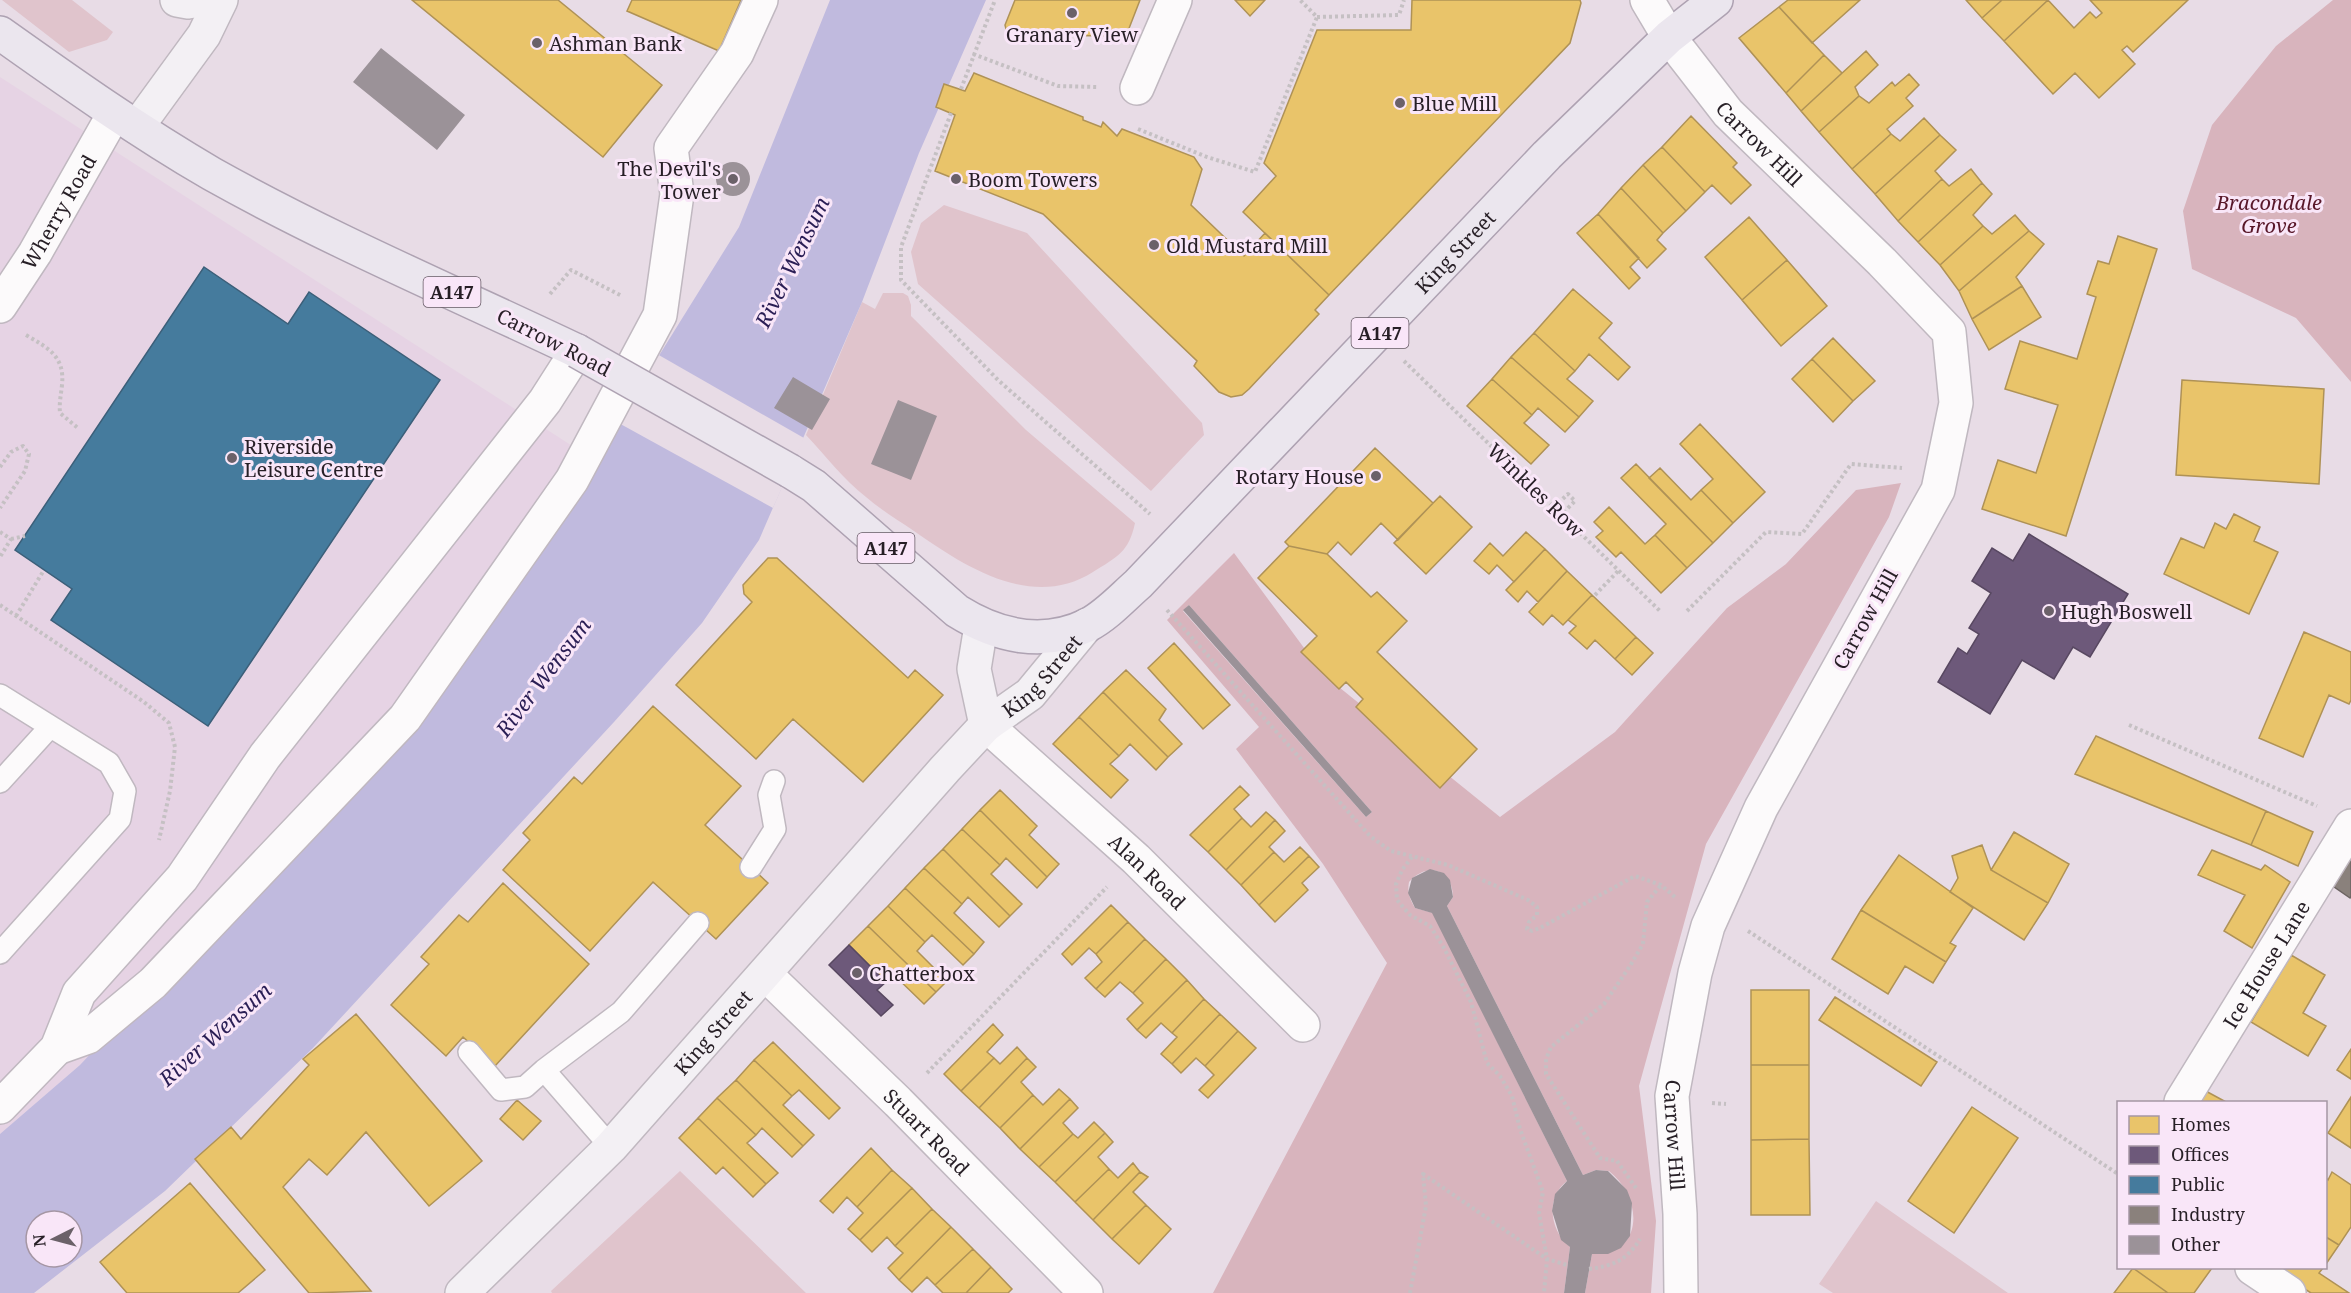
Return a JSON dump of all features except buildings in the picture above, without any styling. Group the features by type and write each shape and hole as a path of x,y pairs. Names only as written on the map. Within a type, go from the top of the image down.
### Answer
{"main road":[{"name":"King Street","path":"1087,625 1108,612 1179,540 1547,155 1669,37 1716,0"},
{"name":"A147","path":"0,33 125,121"},
{"name":"Carrow Road","path":"125,121 213,174 327,233 577,351 790,471 814,486 957,611 981,626 1019,638 1050,637 1087,625"}],"street":[{"path":"177,0 188,2 200,0"},
{"path":"125,121 204,35 221,0"},
{"path":"57,1048 88,1037 153,982 405,718 572,480 660,315 677,194 670,148 737,53 761,0"},
{"path":"1137,88 1175,0"},
{"name":"Carrow Hill","path":"1647,0 1669,37 1728,113 1882,262 1949,332 1956,403 1938,490 1761,808 1715,909 1695,972 1672,1096 1680,1214 1681,1293"},
{"name":"Wherry Road","path":"9,318 35,253 125,121"},
{"path":"0,1107 57,1048 79,993 182,878 265,756 544,400 577,351"},
{"name":"King Street","path":"462,1293 611,1147 986,725 1030,694 1087,625"},
{"path":"981,626 975,669 986,725"},
{"name":"Alan Road","path":"986,725 1136,859 1303,1025"},
{"name":"Ice House Lane","path":"2182,1101 2351,826"},
{"name":"Stuart Road","path":"765,974 898,1102 1086,1293"},
{"path":"2253,1269 2289,1293"}],"lane":[{"path":"0,695 109,763 125,791 120,819 0,953"},
{"path":"0,783 50,727"},
{"path":"751,867 775,829 769,795 774,781"},
{"path":"469,1052 501,1090 525,1087 621,1012 698,923"},
{"path":"544,1070 611,1147"}],"path":[{"path":"961,89 995,0"},
{"path":"1300,0 1317,17 1399,15 1404,0"},
{"path":"1136,128 1207,157 1255,171 1317,17"},
{"path":"973,54 1058,86"},
{"path":"951,113 901,247 901,280 998,380 1179,540"},
{"path":"571,270 629,300"},
{"path":"9,318 55,352 63,370 60,413 79,429"},
{"name":"Winkles Row","path":"1411,368 1661,612"},
{"path":"0,467 11,452 23,446 29,454 25,471 0,508"},
{"path":"1686,611 1766,532 1802,534 1851,464 1902,468"},
{"path":"1554,507 1568,494 1575,501 1562,514"},
{"path":"0,532 11,538 25,536"},
{"path":"0,557 11,538"},
{"path":"16,616 44,570"},
{"path":"1595,595 1619,570"},
{"path":"0,605 144,702 169,723 176,747 170,791 158,836 164,861 182,878"},
{"path":"1176,618 1370,836 1391,851 1448,865 1528,900 1537,907 1537,915 1529,922 1527,929 1532,931 1635,876 1661,885 1647,902 1643,944 1630,966 1604,1004 1551,1047 1546,1059 1546,1074 1600,1158 1617,1161 1632,1178 1640,1196"},
{"path":"2129,725 2319,806"},
{"path":"1412,857 1402,870 1396,884 1398,900 1410,915 1430,926 1443,946 1471,1002 1487,1063 1500,1076 1512,1096 1520,1129 1543,1192 1539,1213 1547,1259 1544,1293"},
{"path":"898,1102 1136,859"},
{"path":"1715,909 2117,1173"},
{"path":"1410,1293 1426,1206 1423,1174 1547,1259 1568,1265"},
{"path":"1589,1269 1610,1266 1629,1255 1640,1239 1641,1228"}],"shaded area":[{"path":"2,0 72,0 113,32 107,40 69,52"},
{"path":"0,77 594,460 404,718 80,1065 0,1134"},
{"path":"944,205 1027,233 1202,423 1204,435 1151,491 918,284 911,252 921,223"},
{"path":"883,293 903,293 908,296 911,316 1026,430 1135,523 1129,541 1121,553 1093,572 1070,583 1046,587 1023,585 999,579 954,558 890,515 858,490 835,467 806,435 862,302 875,309"},
{"path":"680,1171 806,1293 552,1293 551,1291"},
{"path":"1876,1201 2008,1293 1833,1293 1819,1284"}],"green space":[{"name":"Bracondale Grove","path":"2333,0 2351,0 2351,382 2296,318 2192,269 2183,211 2212,125 2276,46"},
{"path":"1901,483 1889,517 1706,844 1639,1086 1656,1221 1651,1293 1585,1293 1592,1254 1609,1252 1622,1245 1630,1235 1633,1209 1620,1182 1609,1171 1596,1170 1583,1175 1447,906 1453,897 1449,880 1444,874 1431,870 1416,875 1409,882 1412,902 1415,908 1433,913 1567,1181 1555,1196 1553,1205 1554,1224 1570,1247 1564,1293 1213,1293 1387,963 1323,864 1236,749 1259,727 1167,620 1234,553 1324,675 1500,817 1615,732 1727,608 1786,564 1856,490","holes":["1189,605 1372,812 1366,817 1183,611"]}],"water":[{"name":"River Wensum","path":"830,0 986,0 919,153 862,302 759,540 702,623 614,722 313,1048 165,1191 84,1254 84,1209 24,1209 24,1269 65,1269 34,1293 0,1293 0,1134 80,1065 404,718 594,460 739,227"}],"pier":[{"path":"657,354 804,438 773,508 615,421"}],"place":[{"name":"Granary View","path":"1072,13"},
{"name":"Ashman Bank","path":"537,43"},
{"name":"Blue Mill","path":"1400,103"},
{"name":"The Devil's Tower","path":"733,179"},
{"name":"Boom Towers","path":"956,179"},
{"name":"Old Mustard Mill","path":"1154,245"},
{"name":"Riverside Leisure Centre","path":"232,458"},
{"name":"Rotary House","path":"1376,476"},
{"name":"Hugh Boswell","path":"2049,611"},
{"name":"Chatterbox","path":"857,973"}]}
